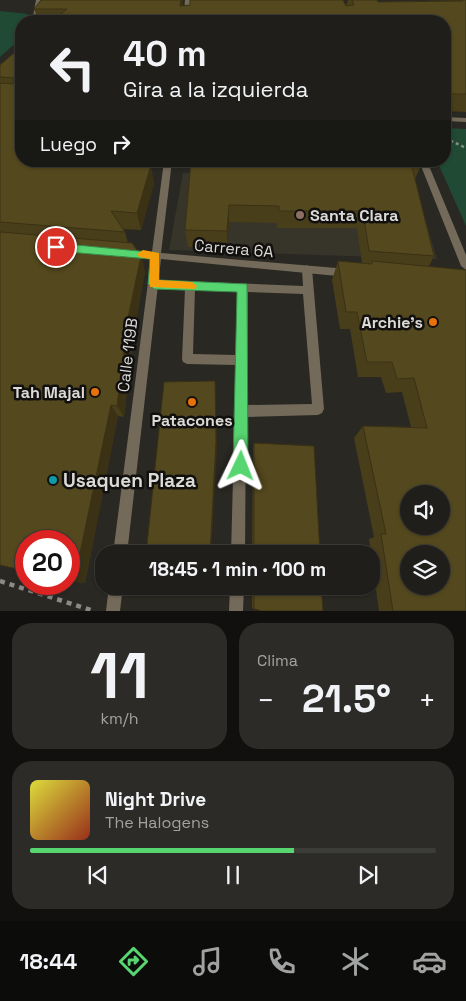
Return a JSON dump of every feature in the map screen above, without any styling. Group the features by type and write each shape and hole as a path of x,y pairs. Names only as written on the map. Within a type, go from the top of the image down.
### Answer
{"street":[{"path":"35,15 39,0"},
{"path":"187,15 188,0"},
{"path":"451,119 466,120"},
{"name":"Calle 119B","path":"121,545 167,167"},
{"path":"425,167 466,266"},
{"name":"Carrera 6A","path":"118,252 357,273"},
{"path":"242,411 318,409 307,269"},
{"path":"154,284 308,290"},
{"path":"190,286 187,359 242,360"},
{"path":"238,545 243,287"},
{"path":"113,611 115,595"},
{"path":"236,611 237,595"}],"path":[{"path":"451,141 466,148"},
{"path":"0,581 94,611"}],"shaded area":[{"name":"Santa Clara","path":"183,173 414,181 437,259 169,250"}],"green space":[{"path":"0,11 28,14 15,15 15,43 0,57"},
{"path":"451,128 466,129 466,226 440,167 451,167"}],"building":[{"path":"41,0 181,0 180,6 190,5 190,0 343,0 346,6 354,5 352,0 377,0 378,2 466,0 466,94 451,94 451,15 60,15 67,9 34,9"},
{"path":"15,52 15,78 0,77 0,65"},
{"path":"15,78 15,167 150,167 137,213 111,211 125,232 0,222 0,83 13,84"},
{"path":"190,167 412,167 434,256 369,251 363,211 279,211 279,206 229,205 227,231 185,230"},
{"path":"0,232 132,243 141,256 128,318 117,406 111,405 80,553 80,530 15,530 15,568 0,565"},
{"path":"338,261 372,264 372,261 466,270 466,611 393,611 381,534 386,534 363,426 427,428 414,378 397,379 392,362 367,362 357,312 346,312"},
{"path":"215,381 216,441 210,545 147,545 164,382"},
{"path":"254,443 314,446 320,545 254,545"},
{"path":"254,595 322,595 323,611 262,611 254,609"}],"slow traffic":[{"path":"143,254 156,256 154,284 192,286"}],"place":[{"name":"Santa Clara","path":"300,215"},
{"name":"Archie's","path":"433,322"},
{"name":"Tah Majal","path":"95,392"},
{"name":"Patacones","path":"192,402"},
{"name":"Usaquen Plaza","path":"53,480"}],"route":[{"path":"56,247 156,256 154,284 243,287 241,466"}]}
